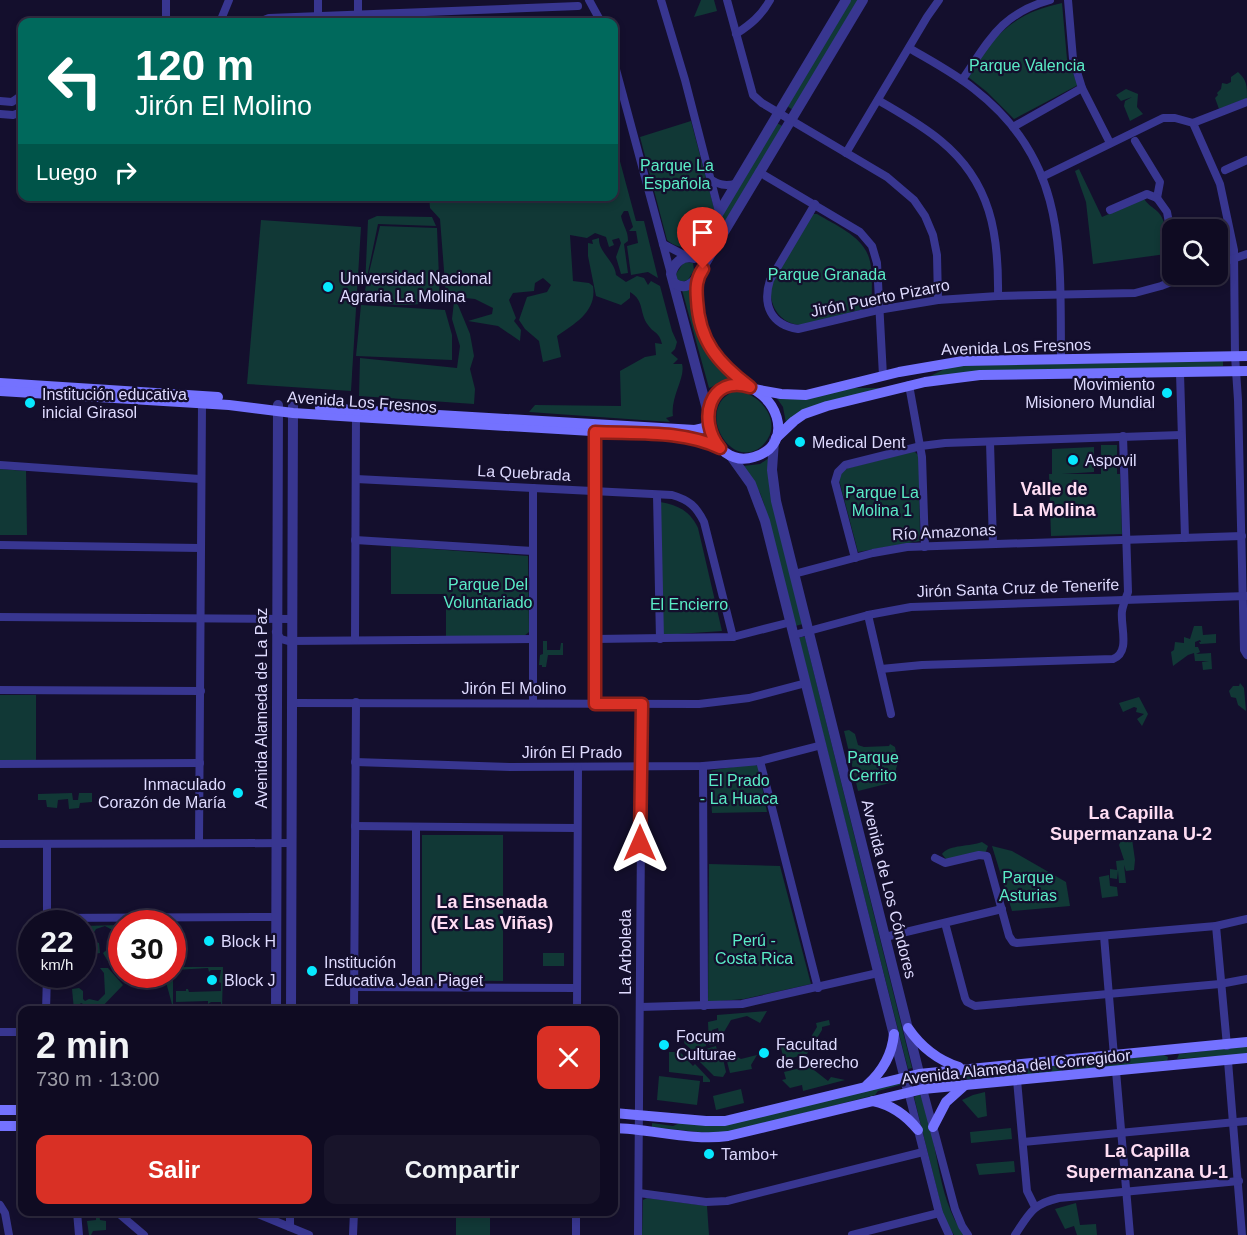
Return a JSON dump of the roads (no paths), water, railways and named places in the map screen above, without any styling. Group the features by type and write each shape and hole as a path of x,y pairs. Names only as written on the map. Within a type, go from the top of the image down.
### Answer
{"main road":[{"name":"Avenida Los Fresnos","path":"752,388 781,394 806,395 951,362 1247,356"},
{"name":"Avenida Los Fresnos","path":"775,440 794,421 813,410 946,378 980,375 1242,371"},
{"name":"Avenida Los Fresnos","path":"0,383 232,398 278,408"},
{"path":"737,384 752,388 765,397 776,411 778,424 775,440 768,450 756,457 742,459 731,456 720,448 713,438 708,417 712,400 721,390 737,384"},
{"name":"Avenida Los Fresnos","path":"0,391 595,428 695,430 704,428 708,417"},
{"name":"Avenida Los Fresnos","path":"595,428 675,436 702,441 720,448"},
{"path":"908,1028 931,1054 965,1069"},
{"path":"867,1085 887,1061 894,1034"},
{"name":"Avenida Alameda del Corregidor","path":"618,1113 725,1121 905,1076 1227,1046 1247,1042"},
{"path":"1172,1051 1173,1066"},
{"name":"Avenida Alameda del Corregidor","path":"618,1128 720,1137 908,1091 1247,1058"},
{"path":"1066,1060 1068,1075"},
{"path":"951,1070 953,1086"},
{"path":"933,1126 946,1102 966,1084"},
{"path":"870,1101 886,1105 901,1113 918,1130"},
{"path":"0,1110 18,1110"},
{"path":"0,1126 18,1126"}],"street":[{"path":"166,0 166,18"},
{"path":"222,18 229,0"},
{"path":"318,0 318,16"},
{"path":"358,0 358,14"},
{"path":"590,0 600,18"},
{"path":"661,0 685,80 719,212"},
{"path":"727,0 753,95 762,103 894,182 920,207 930,225 936,245 938,300"},
{"path":"736,34 753,23 770,0"},
{"path":"673,278 677,262 700,244 846,0"},
{"path":"673,278 680,286 687,286 708,262 862,0"},
{"path":"846,153 939,0"},
{"path":"962,80 984,45 1002,25 1025,10 1050,0"},
{"path":"1068,0 1072,59 1082,88 1110,143"},
{"path":"266,18 546,3 578,6"},
{"path":"909,48 962,80 985,98 1013,127 1033,158 1052,206 1058,237 1061,359"},
{"path":"618,77 708,417"},
{"path":"1013,127 1082,88"},
{"path":"0,101 12,102 18,98"},
{"path":"879,100 940,140 963,163 978,184 988,207 995,233 999,260 998,296"},
{"path":"1042,177 1163,118 1175,118 1193,123 1247,102"},
{"path":"0,114 18,113"},
{"path":"1193,123 1220,184 1234,250 1235,356 1242,371 1244,650 1247,655"},
{"path":"1135,141 1160,182 1157,198"},
{"path":"1225,170 1247,160"},
{"path":"759,172 860,232 872,246 877,263 883,376"},
{"path":"710,179 726,186 735,184"},
{"path":"1110,210 1147,194 1157,198 1169,219"},
{"name":"Jirón Puerto Pizarro","path":"815,204 770,280 766,292 768,306 773,316 781,324 798,329 878,310 938,300 998,296 1135,293 1162,283"},
{"path":"662,244 694,258 698,263 697,302 700,326 709,346 731,372 752,388"},
{"path":"1228,261 1247,254"},
{"path":"697,302 700,282 708,262"},
{"path":"1180,373 1185,538"},
{"path":"909,386 921,446 925,547"},
{"path":"200,843 202,404"},
{"name":"Avenida Alameda de La Paz","path":"276,1006 278,408"},
{"name":"Avenida Alameda de La Paz","path":"291,1006 293,410"},
{"path":"355,640 356,414"},
{"path":"595,428 595,704"},
{"path":"855,558 836,482 838,472 851,463 921,446 968,441 1181,435"},
{"path":"881,669 922,665 1113,659 1121,653 1123,648 1122,610 1128,592 1123,436"},
{"name":"Avenida de Los Cóndores","path":"775,440 771,470 773,486 794,574 919,1074 955,1209 968,1235"},
{"path":"990,442 993,544"},
{"name":"Avenida de Los Cóndores","path":"731,456 746,474 760,505 923,1152 939,1213 949,1235"},
{"path":"0,465 200,479"},
{"name":"La Quebrada","path":"356,479 672,495 687,500 698,508 704,522 733,637"},
{"path":"533,488 533,703"},
{"path":"657,495 660,639"},
{"name":"Río Amazonas","path":"794,574 888,549 1242,536"},
{"path":"355,540 533,551"},
{"path":"0,545 200,548"},
{"name":"Jirón Santa Cruz de Tenerife","path":"794,635 868,615 911,607 1245,596"},
{"path":"868,615 891,714"},
{"path":"0,617 292,619"},
{"path":"595,639 733,637 791,622"},
{"path":"276,632 284,640 292,641 533,639"},
{"name":"Jirón El Molino","path":"292,703 699,705 735,701 806,683"},
{"path":"0,690 201,691"},
{"path":"354,1006 356,702"},
{"name":"La Arboleda","path":"638,1235 642,704"},
{"name":"Jirón El Prado","path":"356,762 510,767 703,766 760,761 822,745"},
{"path":"760,761 818,988"},
{"path":"0,764 200,763"},
{"path":"703,766 704,1006"},
{"path":"577,1006 578,767"},
{"path":"355,826 577,828"},
{"path":"416,828 416,987"},
{"path":"0,844 291,843"},
{"path":"46,844 47,910"},
{"path":"935,858 945,863 984,855 989,860 1009,936 1013,942 1216,926 1247,919"},
{"path":"885,937 1002,909"},
{"path":"96,920 276,917"},
{"path":"945,923 965,998 971,1005 1247,980"},
{"path":"1216,926 1227,1046"},
{"path":"1104,936 1114,1056"},
{"path":"640,1007 742,1004 878,973"},
{"path":"354,987 577,988"},
{"path":"46,988 46,1006"},
{"path":"0,1032 18,1032"},
{"path":"1228,1061 1242,1235"},
{"path":"1116,1071 1130,1235"},
{"path":"1017,1080 1027,1191 1035,1207"},
{"path":"1023,1142 1247,1121"},
{"path":"639,1193 706,1202 728,1201 923,1152"},
{"path":"1015,1235 1035,1207 1046,1201 1239,1181"},
{"path":"0,1205 9,1235"},
{"path":"852,1235 879,1232 939,1213"},
{"path":"77,1216 79,1235"},
{"path":"122,1216 144,1235"},
{"path":"263,1216 309,1235"},
{"path":"290,1216 290,1227"},
{"path":"353,1235 354,1216"},
{"path":"576,1216 576,1235"}],"place":[{"name":"Universidad Nacional Agraria La Molina","path":"328,287"},
{"name":"Movimiento Misionero Mundial","path":"1167,393"},
{"name":"Institución educativa inicial Girasol","path":"30,403"},
{"name":"Medical Dent","path":"800,442"},
{"name":"Aspovil","path":"1073,460"},
{"name":"Inmaculado Corazón de María","path":"238,793"},
{"name":"Block H","path":"209,941"},
{"name":"Institución Educativa Jean Piaget","path":"312,971"},
{"name":"Block J","path":"212,980"},
{"name":"Focum Culturae","path":"664,1045"},
{"name":"Facultad de Derecho","path":"764,1053"},
{"name":"Tambo+","path":"709,1154"}],"district":[{"name":"Valle de La Molina","path":"1054,499"},
{"name":"La Capilla Supermanzana U-2","path":"1131,823"},
{"name":"La Ensenada (Ex Las Viñas)","path":"492,912"},
{"name":"La Capilla Supermanzana U-1","path":"1147,1161"}],"park label":[{"name":"Parque Valencia","path":"1027,65"},
{"name":"Parque La Española","path":"677,174"},
{"name":"Parque Granada","path":"827,274"},
{"name":"Parque La Molina 1","path":"882,501"},
{"name":"Parque Del Voluntariado","path":"488,593"},
{"name":"El Encierro","path":"689,604"},
{"name":"Parque Cerrito","path":"873,766"},
{"name":"El Prado - La Huaca","path":"739,789"},
{"name":"Parque Asturias","path":"1028,886"},
{"name":"Perú - Costa Rica","path":"754,949"}]}
